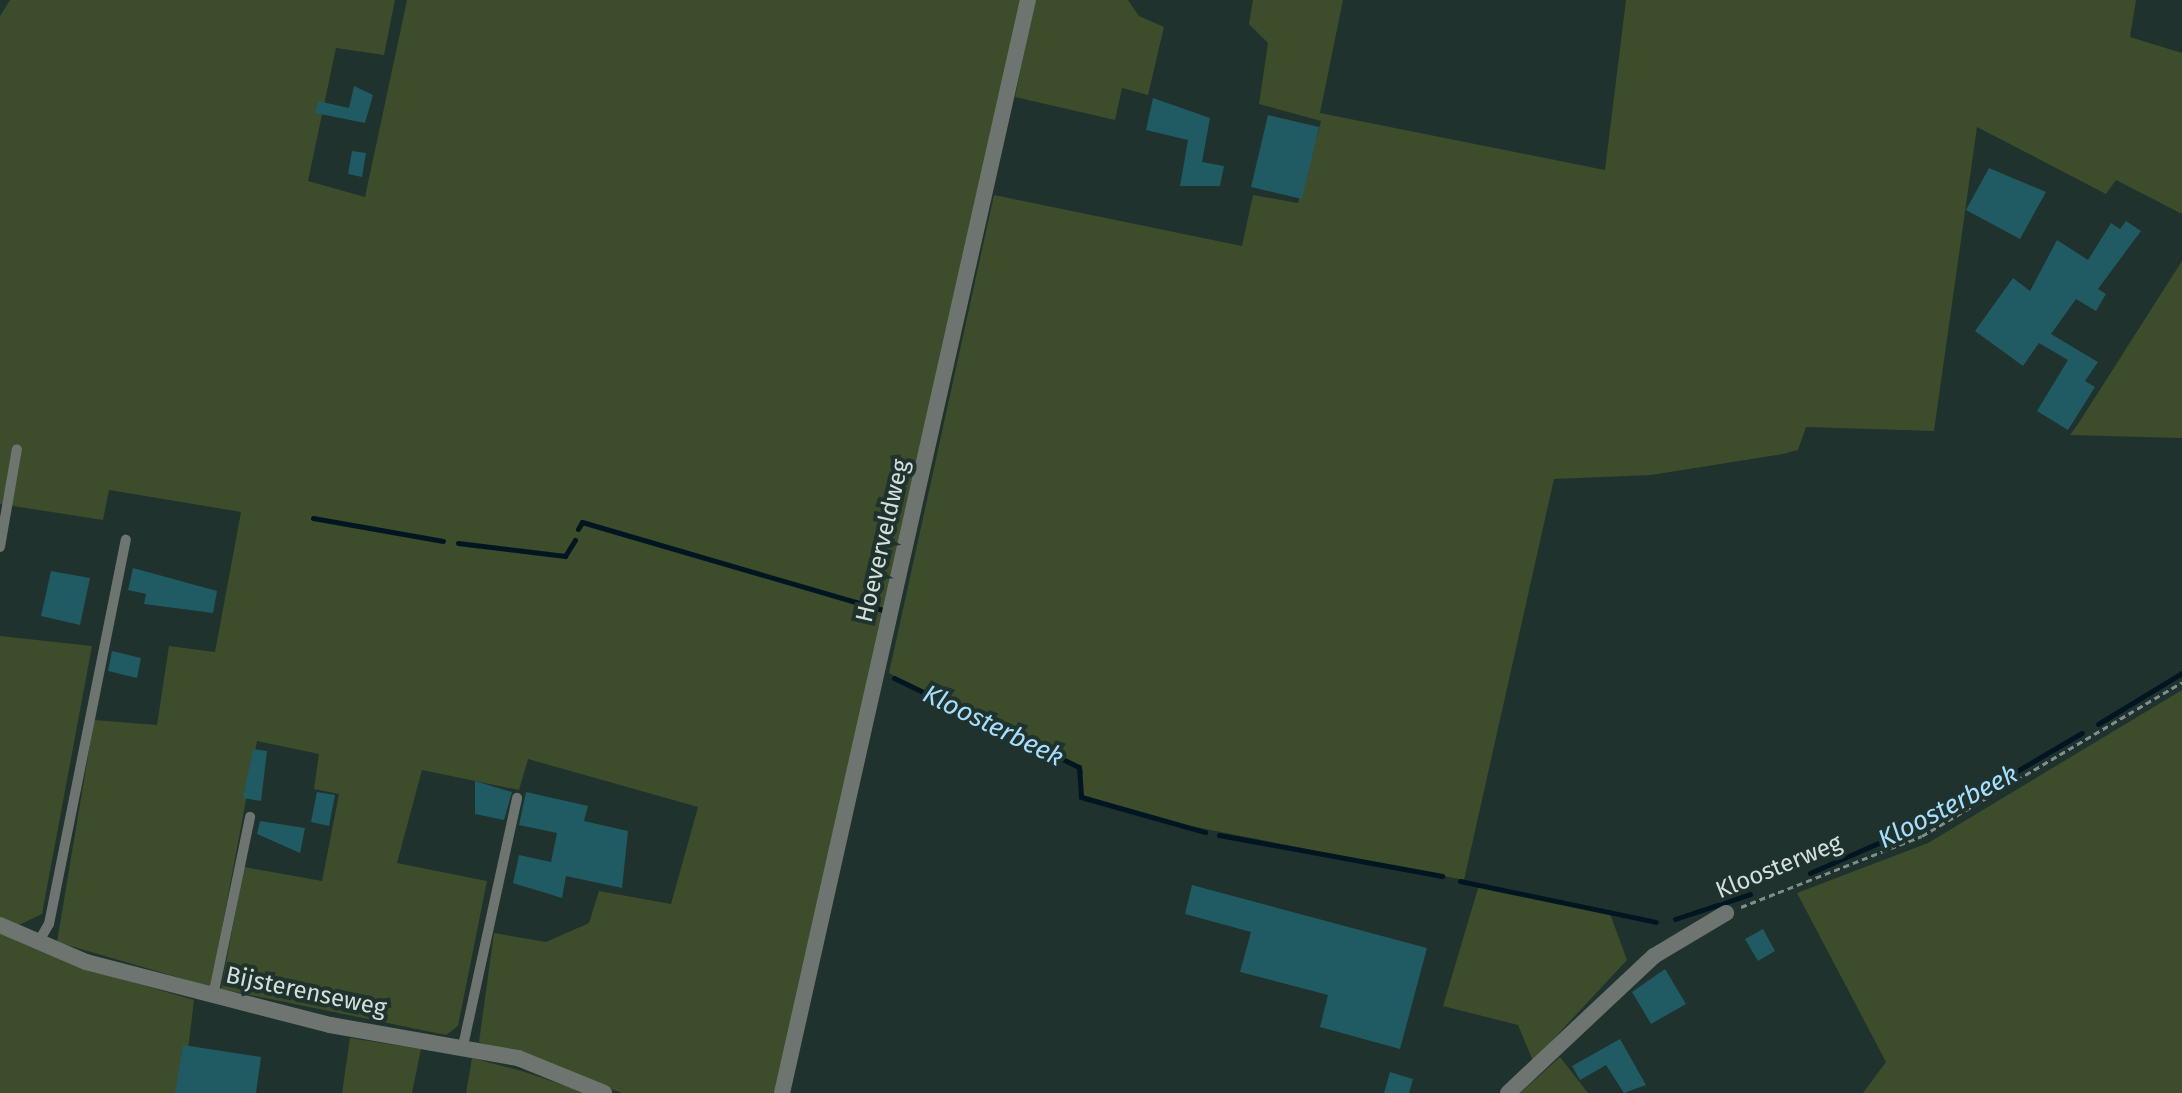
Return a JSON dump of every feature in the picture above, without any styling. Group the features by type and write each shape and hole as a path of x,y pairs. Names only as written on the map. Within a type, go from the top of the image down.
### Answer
{"street":[{"name":"Hoeverveldweg","path":"782,1093 1028,0"},
{"name":"Kloosterweg","path":"1508,1093 1654,956 1726,913"},
{"name":"Bijsterenseweg","path":"0,925 86,962 330,1025 518,1058 604,1093"}],"lane":[{"path":"0,547 17,449"},
{"path":"39,941 49,924 126,540"},
{"path":"463,1046 517,798"},
{"path":"213,996 250,817"}],"path":[{"name":"Kloosterweg","path":"1726,913 1922,836 2182,682"}],"green space":[{"path":"10,0 395,0 384,55 336,48 308,181 365,197 407,0 1021,0 779,1093 622,1093 479,1042 494,933 546,942 589,923 599,891 671,904 698,807 528,759 519,790 422,770 397,863 487,881 458,1026 446,1035 221,989 244,867 322,881 339,794 314,789 319,754 257,741 211,987 57,942 94,720 157,725 169,646 215,652 241,512 109,490 103,520 0,504 0,16"},
{"path":"1035,0 1128,0 1139,16 1164,27 1148,95 1122,88 1115,120 1015,97"},
{"path":"1253,0 1343,0 1320,113 1605,170 1626,0 2136,0 2130,37 2182,53 2182,214 2116,180 2106,194 1977,127 1934,431 1806,427 1798,450 1783,454 1651,475 1554,479 1464,880 1170,822 1080,794 1083,770 889,673 994,195 1242,246 1253,195 1298,203 1321,121 1259,104 1268,43 1249,24"},
{"path":"2182,261 2182,438 2070,435 2078,424"},
{"path":"0,636 92,646 42,914 19,925 0,917"},
{"path":"2182,690 2182,1093 1863,1093 1886,1062 1797,893 1928,843"},
{"path":"1479,885 1609,911 1627,960 1533,1061 1518,1025 1443,1006"},
{"path":"0,932 80,967 194,1000 183,1093 0,1093"},
{"path":"350,1038 421,1049 412,1093 342,1093"},
{"path":"1560,1057 1588,1093 1520,1093"},
{"path":"472,1058 522,1071 587,1093 466,1093"}],"building":[{"path":"354,86 373,95 365,123 315,113 318,101 349,108"},
{"path":"1153,98 1210,118 1202,162 1224,166 1220,186 1180,186 1188,140 1146,130"},
{"path":"1268,115 1319,127 1302,199 1251,187"},
{"path":"352,151 366,153 362,177 348,174"},
{"path":"1989,168 2046,192 2020,239 1966,210"},
{"path":"2126,221 2141,231 2098,289 2106,294 2096,311 2076,299 2051,334 2098,362 2085,381 2095,387 2068,430 2037,411 2068,360 2039,343 2023,366 1975,331 2013,278 2030,291 2057,240 2088,260 2111,223 2120,229"},
{"path":"133,568 217,591 213,613 144,604 146,594 128,590"},
{"path":"51,571 90,578 80,625 41,616"},
{"path":"112,651 141,658 137,678 108,671"},
{"path":"253,749 267,751 261,801 243,798"},
{"path":"475,781 512,792 504,820 475,814"},
{"path":"317,792 335,795 329,826 311,822"},
{"path":"526,792 588,806 584,821 628,831 622,888 566,876 562,898 513,883 519,855 551,862 557,833 519,825"},
{"path":"260,821 305,828 300,853 257,834"},
{"path":"1192,885 1427,948 1400,1049 1320,1027 1328,995 1240,972 1251,932 1185,914"},
{"path":"1763,929 1775,951 1758,961 1745,939"},
{"path":"1665,969 1686,1004 1651,1024 1632,992"},
{"path":"1620,1039 1646,1085 1624,1093 1606,1065 1580,1080 1572,1066"},
{"path":"183,1045 261,1057 256,1093 175,1093"},
{"path":"1390,1072 1413,1079 1409,1093 1384,1093"}],"waterway":[{"name":"Kloosterbeek","path":"313,518 443,541"},
{"name":"Kloosterbeek","path":"578,529 582,522 887,611"},
{"name":"Kloosterbeek","path":"458,543 565,556 575,540"},
{"name":"Kloosterbeek","path":"2098,724 2182,673"},
{"name":"Kloosterbeek","path":"894,678 1079,767 1081,797 1205,832"},
{"name":"Kloosterbeek","path":"1810,873 1942,815 2082,733"},
{"name":"Kloosterbeek","path":"1219,835 1442,876"},
{"name":"Kloosterbeek","path":"1460,881 1656,922"},
{"name":"Kloosterbeek","path":"1675,919 1750,894"}]}
